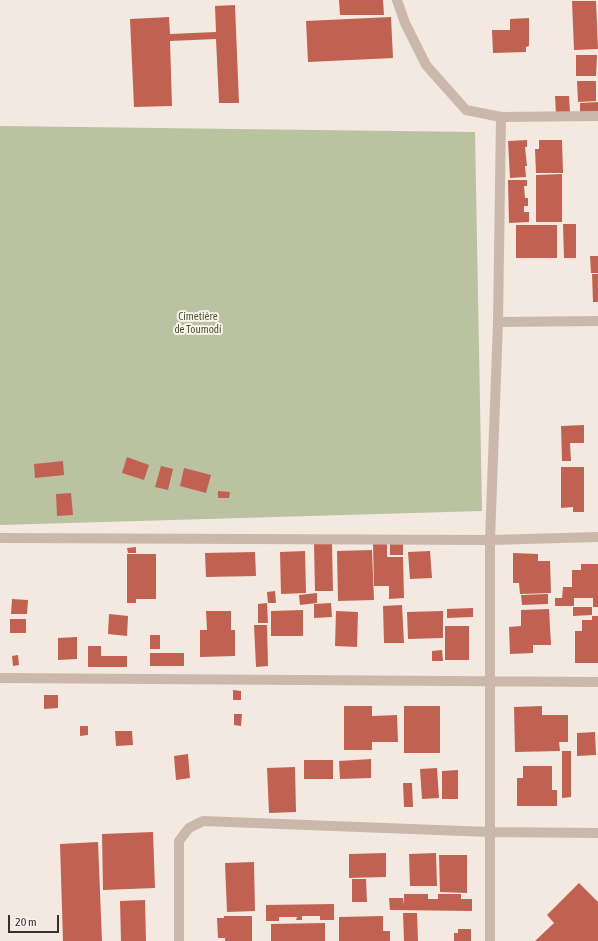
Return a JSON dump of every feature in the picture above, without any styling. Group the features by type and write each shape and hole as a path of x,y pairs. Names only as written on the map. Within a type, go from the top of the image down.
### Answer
{"street":[{"path":"397,0 405,23 426,65 466,110 501,117 598,116"},
{"path":"490,941 490,540 498,322 501,117"},
{"path":"498,322 598,321"},
{"path":"0,538 490,540 598,537"},
{"path":"0,678 598,682"},
{"path":"179,941 179,841 189,828 203,821 489,832 598,833"}],"green space":[{"name":"Cimetière de Toumodi","path":"0,126 475,132 482,511 0,525"}],"building":[{"path":"339,0 383,0 384,15 340,15"},
{"path":"572,1 596,1 598,49 574,50"},
{"path":"235,5 239,103 219,103 216,39 170,41 172,106 134,107 130,19 169,17 170,34 216,32 215,6"},
{"path":"391,17 393,58 308,62 306,21"},
{"path":"529,18 529,46 526,47 526,52 493,53 492,30 510,30 510,19"},
{"path":"576,55 597,55 596,76 576,76"},
{"path":"577,81 596,81 596,101 578,102"},
{"path":"555,96 569,96 570,113 556,114"},
{"path":"598,102 598,113 580,113 580,103"},
{"path":"527,140 527,147 525,147 527,166 525,166 526,177 510,178 508,141"},
{"path":"539,140 562,140 563,173 536,173 535,149 539,149"},
{"path":"562,174 562,222 536,222 536,175"},
{"path":"508,180 527,180 527,186 524,186 525,198 528,198 528,206 524,206 524,212 529,212 529,222 509,223"},
{"path":"563,224 576,224 576,258 564,258"},
{"path":"516,225 557,225 557,258 516,258"},
{"path":"590,256 598,256 598,273 591,273"},
{"path":"592,274 598,274 598,302 593,302"},
{"path":"584,425 584,443 570,443 571,461 562,461 561,426"},
{"path":"127,457 149,465 144,480 122,473"},
{"path":"63,461 64,475 35,478 34,464"},
{"path":"161,466 173,469 168,490 155,487"},
{"path":"561,467 584,467 584,512 573,512 573,507 561,508"},
{"path":"184,468 211,475 206,493 180,486"},
{"path":"218,491 230,492 229,498 218,498"},
{"path":"71,493 73,515 57,516 56,494"},
{"path":"387,542 387,557 403,557 404,598 389,599 389,586 374,586 373,543"},
{"path":"314,543 332,543 333,591 315,591"},
{"path":"390,544 403,544 403,555 390,555"},
{"path":"136,547 136,553 128,553 127,548"},
{"path":"372,550 374,600 338,601 337,551"},
{"path":"305,551 306,593 281,594 280,552"},
{"path":"430,551 432,578 410,579 408,552"},
{"path":"255,552 256,576 206,577 205,553"},
{"path":"513,553 538,554 538,561 550,561 551,593 520,594 519,583 513,583"},
{"path":"127,554 156,554 156,599 136,599 136,603 127,603"},
{"path":"581,564 598,564 598,607 593,607 593,598 574,598 574,606 555,606 555,598 562,598 563,587 572,587 572,570 581,570"},
{"path":"275,591 276,603 268,603 267,592"},
{"path":"317,593 317,603 300,605 299,595"},
{"path":"548,594 548,604 522,605 521,595"},
{"path":"12,599 28,600 27,614 11,614"},
{"path":"267,603 268,623 258,623 258,604"},
{"path":"331,603 332,617 314,618 314,604"},
{"path":"402,605 404,643 384,643 383,606"},
{"path":"573,607 592,607 592,615 573,616"},
{"path":"473,608 473,617 447,618 447,609"},
{"path":"549,609 551,645 533,645 533,653 510,654 509,627 521,626 521,610"},
{"path":"303,610 303,636 271,636 271,611"},
{"path":"206,611 231,611 231,630 235,630 235,656 200,657 200,630 207,630"},
{"path":"336,611 358,612 357,647 335,646"},
{"path":"443,611 443,638 408,639 407,612"},
{"path":"109,614 128,616 127,636 108,634"},
{"path":"592,616 598,616 598,663 575,663 575,631 582,631 582,620 592,620"},
{"path":"10,619 26,619 26,633 10,633"},
{"path":"254,625 267,625 268,666 256,667"},
{"path":"445,626 469,626 469,660 445,660"},
{"path":"150,635 160,635 160,649 150,649"},
{"path":"77,637 77,659 58,660 58,638"},
{"path":"88,646 101,646 101,656 127,656 127,667 88,667"},
{"path":"442,650 443,661 432,661 432,651"},
{"path":"150,653 184,653 184,666 150,666"},
{"path":"18,655 19,665 13,666 12,656"},
{"path":"233,690 241,691 241,700 233,700"},
{"path":"44,695 58,695 58,708 44,709"},
{"path":"344,706 372,706 372,716 397,715 398,742 372,742 372,750 344,750"},
{"path":"404,706 440,706 440,753 404,753"},
{"path":"542,706 542,715 568,715 568,742 559,742 560,751 515,752 514,707"},
{"path":"234,714 242,714 241,726 234,725"},
{"path":"80,726 88,726 88,735 80,736"},
{"path":"115,731 132,731 133,745 116,746"},
{"path":"595,732 596,755 577,756 577,733"},
{"path":"562,751 571,751 571,797 562,798"},
{"path":"188,754 190,778 176,780 174,756"},
{"path":"371,759 371,778 340,779 339,761"},
{"path":"304,760 333,760 333,779 304,779"},
{"path":"523,766 552,766 552,790 557,790 557,806 517,806 517,778 523,778"},
{"path":"295,767 296,812 269,813 267,768"},
{"path":"437,768 439,798 422,799 420,769"},
{"path":"458,770 458,799 442,799 442,771"},
{"path":"403,783 412,783 413,807 404,807"},
{"path":"153,832 155,888 103,890 102,834"},
{"path":"98,842 102,941 63,941 60,844"},
{"path":"386,853 386,877 349,878 349,854"},
{"path":"436,853 437,886 410,886 409,854"},
{"path":"439,855 467,855 467,893 440,892"},
{"path":"254,862 255,911 227,912 225,863"},
{"path":"352,879 366,879 367,902 352,902"},
{"path":"579,883 598,902 598,941 535,941 554,923 547,915"},
{"path":"404,894 428,894 428,899 438,899 438,894 461,894 461,899 472,899 472,911 390,910 389,898 403,898 404,905"},
{"path":"145,900 146,941 121,941 120,901"},
{"path":"334,904 334,920 320,920 320,916 302,916 302,920 296,920 297,917 279,917 279,921 266,921 266,905"},
{"path":"403,913 417,913 418,941 404,941"},
{"path":"224,916 252,916 252,941 225,941 225,938 218,938 217,918 224,918"},
{"path":"383,916 383,931 390,931 390,941 339,941 339,917"},
{"path":"325,923 325,941 271,941 271,924"},
{"path":"458,929 471,929 471,941 454,941 454,933 458,933"}]}
